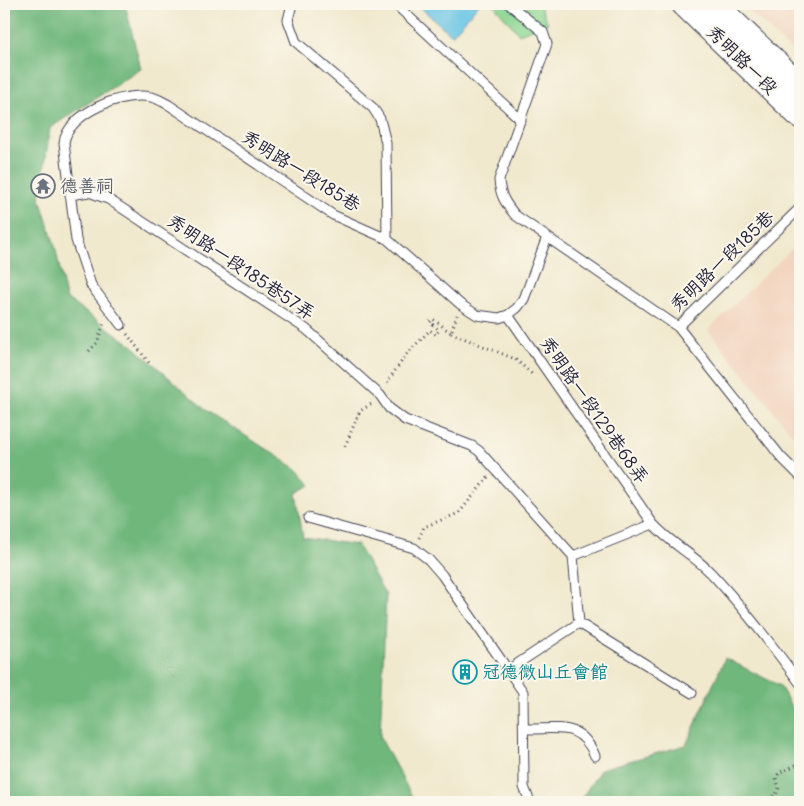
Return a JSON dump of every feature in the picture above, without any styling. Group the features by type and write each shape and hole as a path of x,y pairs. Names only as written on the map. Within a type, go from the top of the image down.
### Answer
{"main road":[{"name":"秀明路一段","path":"685,4 800,115"},
{"name":"秀明路一段","path":"713,4 800,88"}],"lane":[{"path":"292,4 288,20 296,42 373,108 380,119 386,143 387,239"},
{"path":"395,4 521,120"},
{"name":"秀明路一段185巷","path":"509,4 542,32 547,44 499,180 500,192 504,203 515,215 678,327 800,208"},
{"name":"秀明路一段185巷","path":"121,325 86,275 76,240 64,143 69,129 82,115 97,107 129,98 151,97 169,105 333,215 387,239 460,304 477,315 488,318 508,315"},
{"name":"秀明路一段185巷57弄","path":"70,195 89,192 98,194 116,204 306,329 381,396 389,408 406,420 472,446 573,556"},
{"path":"508,315 524,299 547,237"},
{"name":"秀明路一段129巷68弄","path":"508,315 653,524 666,538 712,573 800,683"},
{"path":"678,327 781,457 800,476"},
{"path":"308,518 414,548 429,560 442,575 522,692 524,787 530,802"},
{"path":"580,623 573,556 653,524"},
{"path":"508,670 580,623"},
{"path":"580,623 692,693"},
{"path":"524,729 574,730 582,734 589,742 595,756"}],"path":[{"path":"451,332 460,304"},
{"path":"89,351 100,335 108,308"},
{"path":"346,446 360,411 392,390 387,382 407,354 430,330 436,335 440,330 430,322 433,319 451,332 515,359 537,380 557,385"},
{"path":"121,325 149,363"},
{"path":"414,548 424,527 460,513 494,468"},
{"path":"759,802 776,795 779,788 776,778 779,773 800,763"},
{"path":"69,802 72,800 76,802"}],"shaded area":[{"path":"742,4 800,4 800,59"},
{"path":"800,241 800,444 708,330"}],"green space":[{"path":"4,4 125,4 141,69 50,128 40,199 55,246 66,298 133,346 207,411 297,469 311,485 296,493 303,537 357,545 386,595 380,737 415,802 4,802"},
{"path":"493,4 539,4 548,23 519,34"},
{"path":"725,658 780,686 800,722 800,802 579,802 601,769 686,745"}],"water":[{"path":"416,4 479,4 452,35"}],"place":[{"name":"德善祠","path":"43,186"},
{"name":"冠德微山丘會館","path":"465,672"}]}
